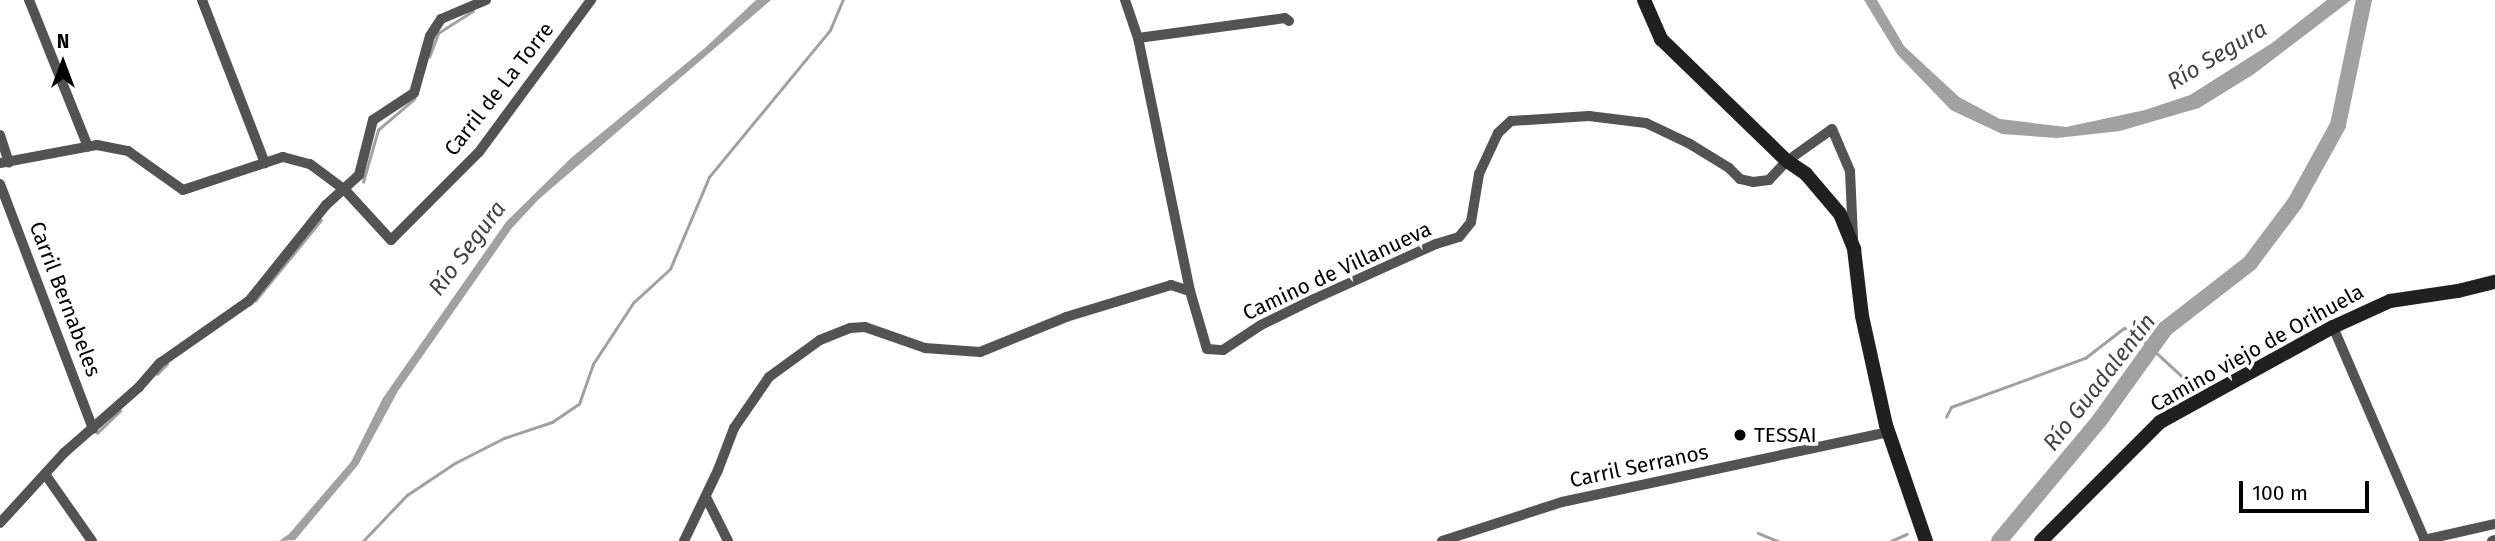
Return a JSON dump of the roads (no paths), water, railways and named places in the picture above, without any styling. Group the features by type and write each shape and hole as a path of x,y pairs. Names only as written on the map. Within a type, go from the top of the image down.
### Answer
{"street":[{"path":"29,0 88,146"},
{"path":"202,0 265,163"},
{"path":"0,523 64,453 139,387 160,363 248,301 326,205 359,176 373,120 414,93 430,36 441,19 486,0"},
{"name":"Carril de La Torre","path":"4,163 97,145 128,151 183,191 283,157 310,164 345,190 391,240 479,152 591,0"},
{"path":"684,541 706,497 734,428 769,377 820,340 850,328 864,327 925,348 980,352 1066,317 1171,285 1190,291 1138,38 1125,0"},
{"path":"1644,0 1661,38 1787,160 1806,174 1840,215 1853,247"},
{"path":"1138,38 1285,18 1289,21"},
{"name":"Camino de Villanueva","path":"1190,291 1203,343 1214,352 1223,350 1261,325 1314,299 1436,244 1458,237 1468,229 1471,222 1479,174 1498,132 1511,121 1589,116 1646,123 1690,144 1728,168 1740,179 1753,182 1769,180 1787,160"},
{"path":"1787,160 1832,129 1850,171 1853,247 1862,316 1889,432 1922,540"},
{"path":"0,135 4,163"},
{"name":"Carril Bernabeles","path":"0,184 93,429"},
{"name":"Camino viejo de Orihuela","path":"2041,541 2160,422 2333,327 2390,300 2458,291 2495,282"},
{"path":"2333,327 2424,540 2495,524"},
{"name":"Carril Serranos","path":"1442,541 1562,502 1889,432"},
{"path":"45,474 92,541"},
{"path":"706,497 727,541"}],"waterway":[{"path":"363,541 407,495 455,463 504,438 552,422 579,404 593,364 633,303 670,269 709,177 830,30 843,0"},
{"name":"Río Guadalentín","path":"1999,541 2099,421 2165,329 2250,263 2295,203 2338,125 2364,0"},
{"path":"429,57 438,33 473,11"},
{"path":"363,182 378,130 414,99"},
{"path":"255,301 321,220"},
{"path":"1946,417 1951,407 2085,358 2124,328 2134,332 2186,380"},
{"path":"157,374 167,364"},
{"path":"97,433 120,411"},
{"path":"1758,533 1778,541"},
{"path":"1891,541 1907,534"}],"place":[{"name":"TESSAI","path":"1740,435"}],"water label":[{"name":"Río Segura","path":"2217,55"},
{"name":"Río Segura","path":"467,248"}]}
